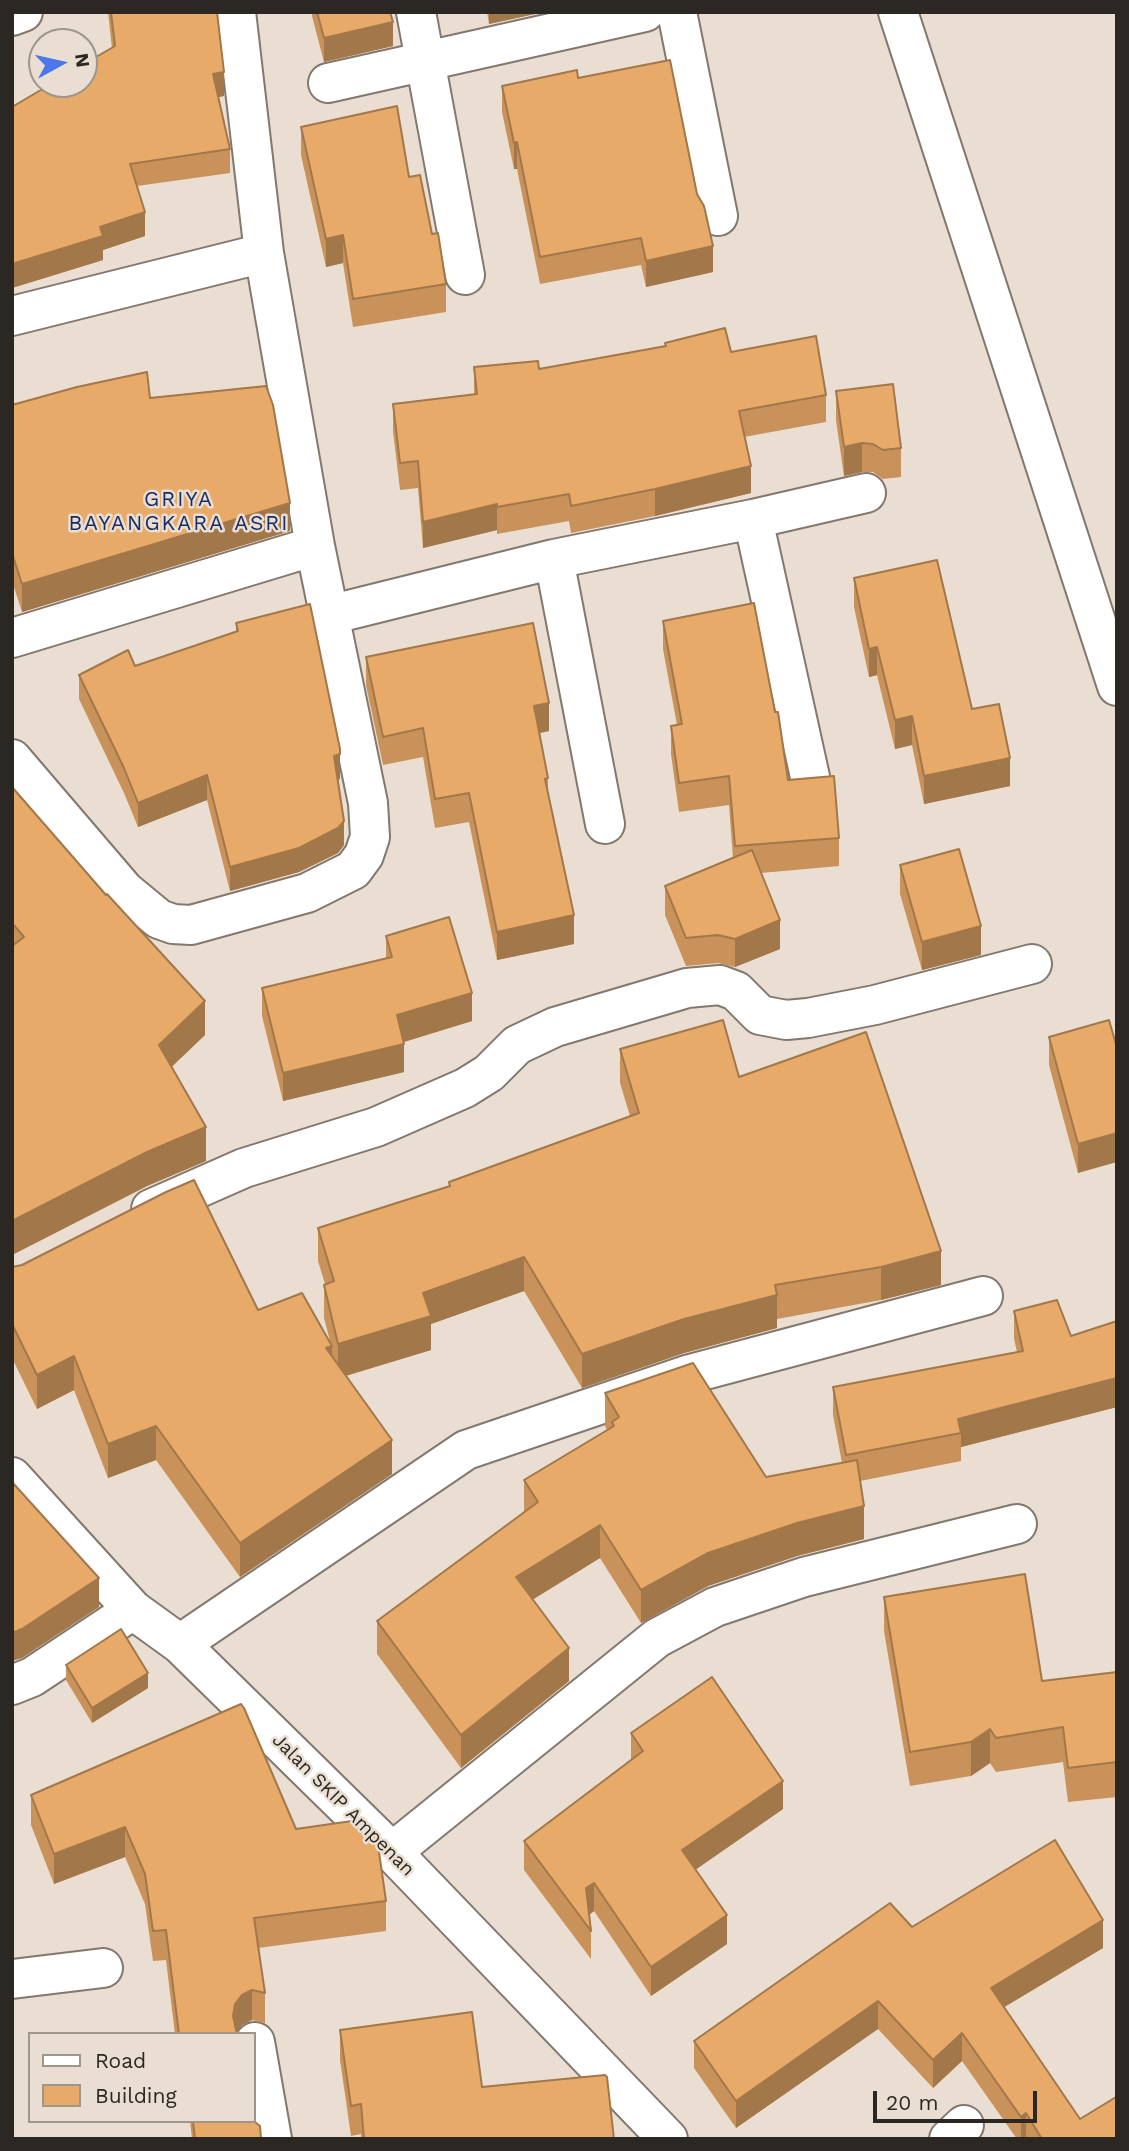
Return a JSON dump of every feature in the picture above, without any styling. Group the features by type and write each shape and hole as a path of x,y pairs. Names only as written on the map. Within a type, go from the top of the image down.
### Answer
{"street":[{"path":"12,16 23,12"},
{"path":"12,760 125,891 159,919 173,924 191,925 307,893 353,870 364,855 370,837 368,803 315,546 264,253 236,12"},
{"path":"416,12 465,275"},
{"path":"328,83 645,12"},
{"path":"677,12 718,216"},
{"path":"898,12 1117,686"},
{"path":"12,316 264,253"},
{"path":"329,615 554,559 753,519 866,492"},
{"path":"753,519 811,786"},
{"path":"12,638 315,546"},
{"path":"554,559 605,824"},
{"path":"121,1224 244,1168 376,1126 465,1088 489,1073 517,1045 555,1027 687,988 720,985 736,991 760,1015 786,1020 874,1005 1032,964"},
{"path":"180,1644 466,1450 690,1374 983,1296"},
{"name":"Jalan SKIP Ampenan","path":"12,1477 133,1611 180,1644 392,1852 668,2139"},
{"path":"392,1852 657,1639 715,1606 804,1577 1017,1524"},
{"path":"12,1685 32,1677 133,1611"},
{"path":"12,1979 103,1968"},
{"path":"256,2048 272,2139"}],"building":[{"path":"111,12 217,12 224,72 213,74 230,149 130,164 145,212 100,227 103,236 12,264 12,107 28,98 98,98 98,56 115,46"},
{"path":"317,12 390,12 393,22 324,38"},
{"path":"670,60 697,194 704,206 713,246 646,261 641,238 540,257 517,142 514,143 502,86 577,70 578,78"},
{"path":"397,106 409,177 420,175 432,234 438,233 446,284 353,299 343,235 326,239 301,127"},
{"path":"725,328 731,352 816,336 826,395 739,411 751,466 571,506 569,494 497,507 497,504 423,522 418,461 400,463 393,404 477,394 474,367 538,361 539,369 666,346 665,343"},
{"path":"147,372 150,398 266,386 273,405 290,503 22,584 12,553 12,405"},
{"path":"893,384 901,448 883,450 873,444 862,443 844,447 836,391"},
{"path":"937,560 972,709 999,704 1010,758 924,776 912,716 895,720 877,647 869,649 854,578"},
{"path":"754,603 775,712 778,712 788,780 834,776 839,838 735,846 729,776 679,783 671,726 682,724 663,621"},
{"path":"310,604 340,749 340,754 334,756 344,821 338,828 299,848 230,867 207,775 138,803 79,675 128,650 135,666 238,631 236,623"},
{"path":"533,623 549,703 534,706 548,778 545,779 574,915 497,932 469,793 435,799 423,728 383,737 366,657"},
{"path":"12,787 106,895 205,1001 159,1045 206,1127 147,1152 12,1221 12,946 24,937 12,923"},
{"path":"959,849 981,926 922,942 900,865"},
{"path":"752,850 780,920 735,939 718,935 686,938 665,886"},
{"path":"449,917 472,993 397,1015 404,1044 283,1073 262,988 392,957 386,936"},
{"path":"723,1020 739,1077 866,1032 941,1251 881,1267 775,1285 777,1295 684,1319 582,1354 524,1257 423,1293 431,1316 338,1344 324,1285 334,1281 318,1228 450,1186 449,1182 639,1113 620,1049"},
{"path":"1109,1020 1117,1048 1117,1133 1078,1144 1049,1037"},
{"path":"194,1180 258,1310 302,1293 332,1346 326,1348 392,1440 240,1543 156,1426 108,1444 74,1356 37,1375 12,1324 12,1267 22,1265"},
{"path":"1057,1300 1071,1336 1117,1321 1117,1378 958,1419 961,1433 846,1455 833,1387 1023,1351 1014,1311"},
{"path":"693,1363 766,1477 857,1460 864,1506 797,1523 708,1553 641,1590 600,1525 516,1577 569,1648 461,1735 377,1621 538,1502 524,1480 614,1426 612,1422 619,1417 605,1393"},
{"path":"12,1482 99,1578 12,1633"},
{"path":"1025,1574 1042,1681 1117,1672 1117,1762 1068,1768 1063,1727 996,1738 990,1729 971,1742 910,1752 884,1597"},
{"path":"121,1629 148,1673 92,1708 66,1665"},
{"path":"712,1677 783,1781 682,1850 727,1915 651,1967 594,1883 586,1888 591,1931 524,1841 643,1751 631,1733"},
{"path":"241,1704 296,1829 359,1820 377,1838 386,1901 254,1918 265,1993 252,1990 242,1995 235,2004 233,2016 237,2032 179,2032 166,1930 153,1931 145,1874 125,1827 54,1854 31,1795"},
{"path":"1055,1840 1103,1920 991,1988 1080,2119 1116,2097 1117,2139 1042,2139 1026,2113 1021,2117 962,2033 933,2060 878,2001 736,2101 694,2041 890,1903 912,1927"},
{"path":"472,2012 482,2087 605,2075 614,2139 364,2139 361,2104 351,2106 340,2030"},
{"path":"193,2123 256,2123 260,2126 261,2139 195,2139"}],"district":[{"name":"GRIYA BAYANGKARA ASRI","path":"179,512"}]}
